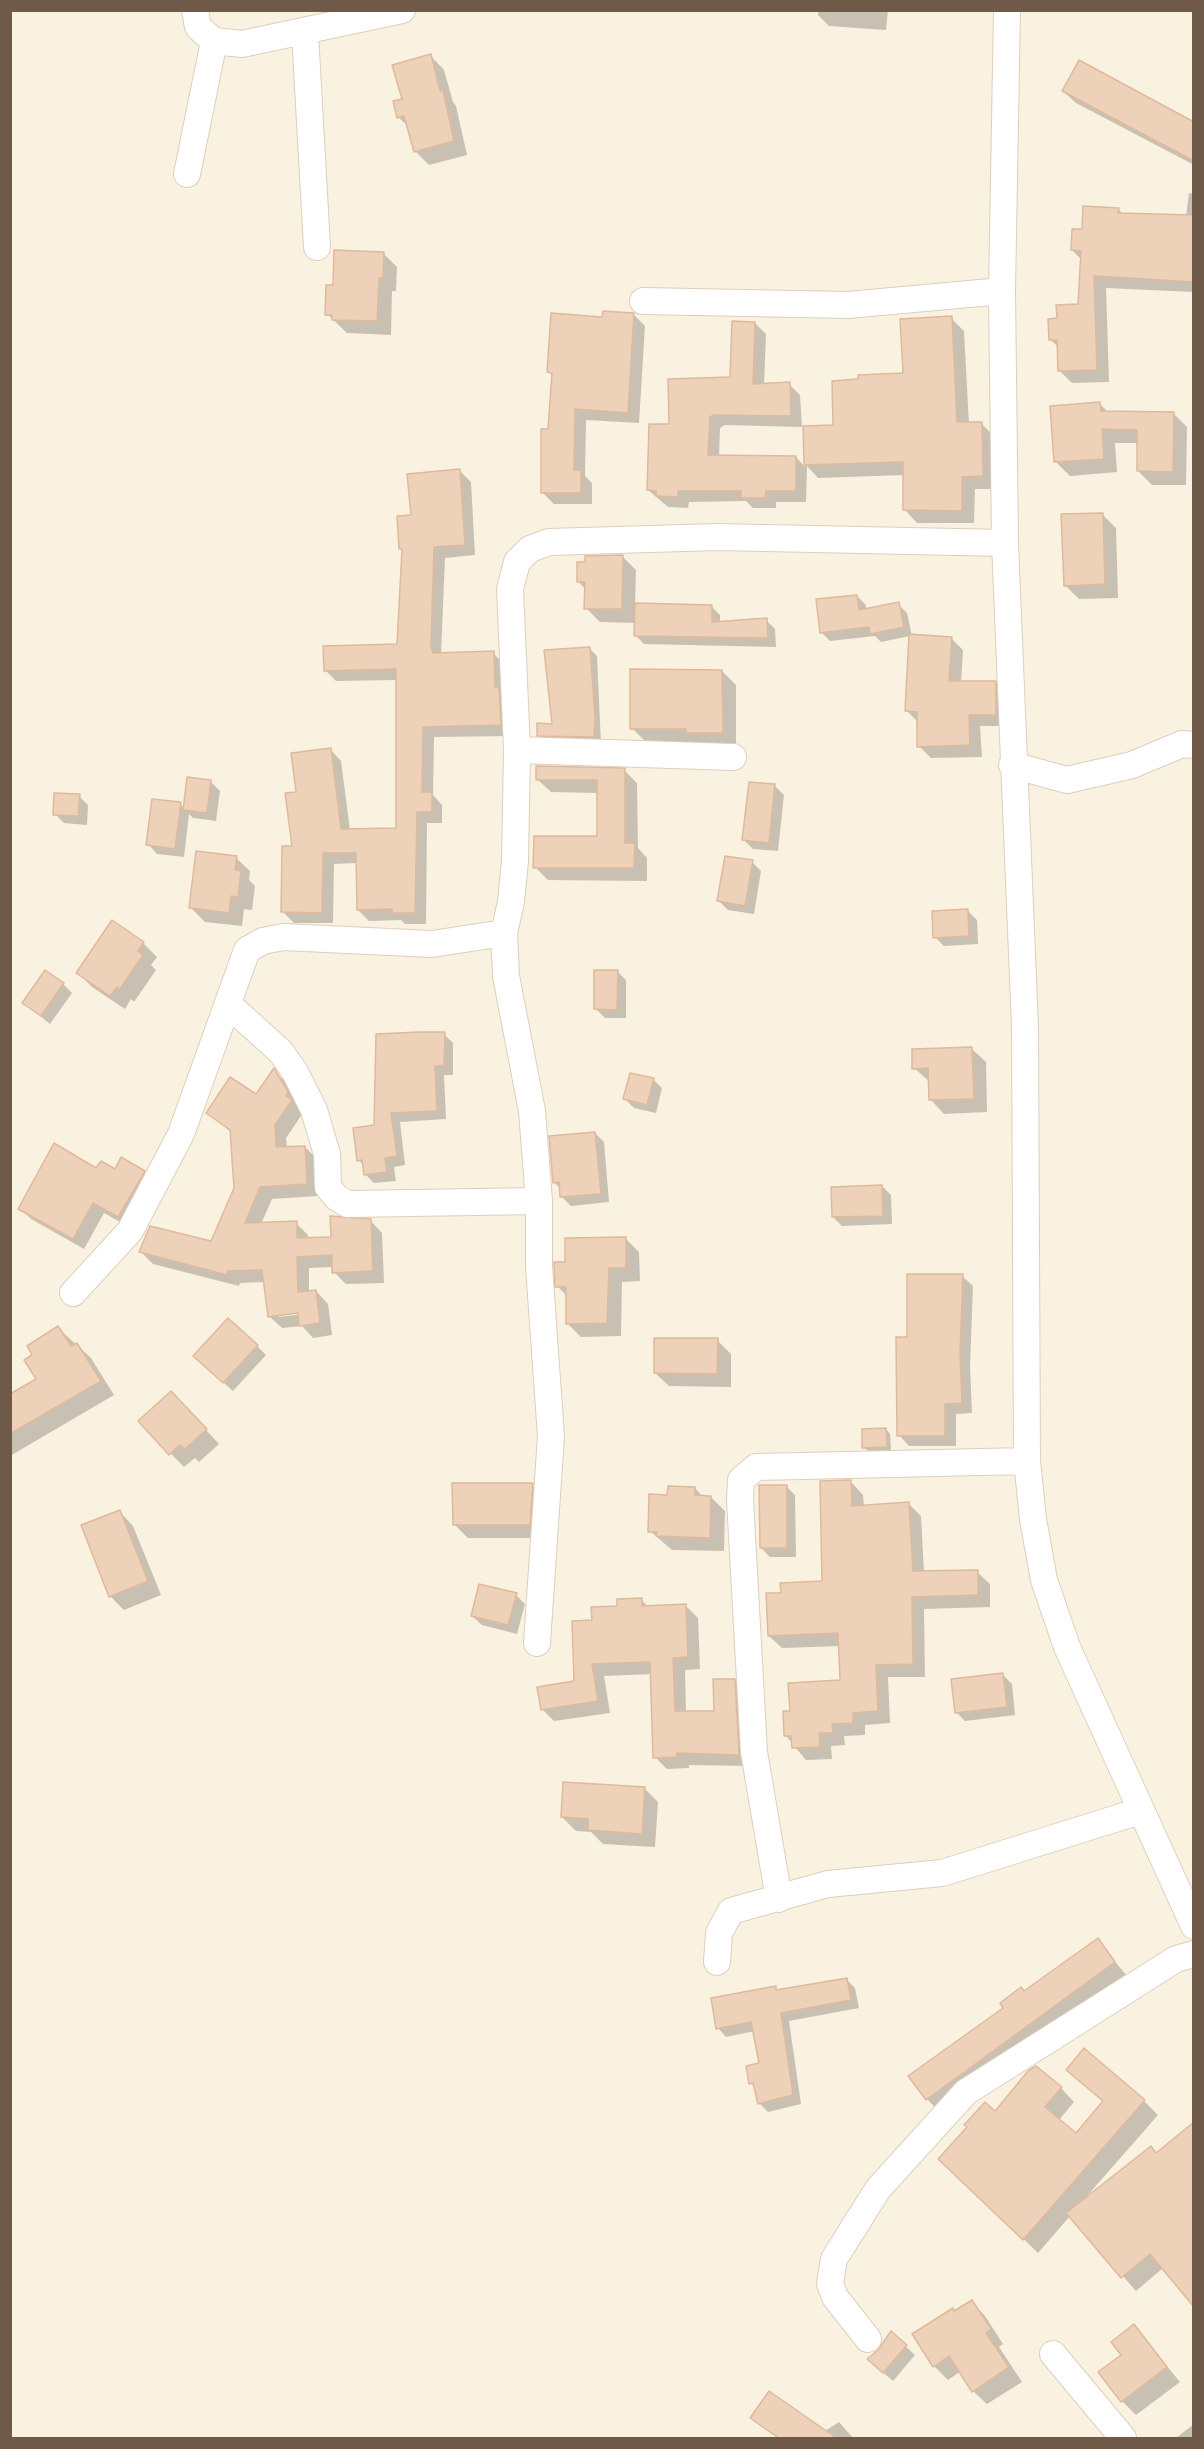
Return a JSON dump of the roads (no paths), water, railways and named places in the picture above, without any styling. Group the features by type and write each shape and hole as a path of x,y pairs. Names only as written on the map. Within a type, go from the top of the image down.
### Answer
{"street":[{"path":"195,10 198,27 214,41 242,44 305,33 402,10"},
{"path":"1007,10 1002,291 1005,543 1012,765 1025,1026 1027,1461 1032,1519 1044,1580 1089,1701 1194,1926"},
{"path":"305,33 317,247"},
{"path":"187,174 214,41"},
{"path":"643,301 848,305 1002,291"},
{"path":"537,1643 551,1436 539,1267 539,1201 531,1112 506,976 504,933 511,902 515,861 517,750 510,589 517,562 530,549 549,542 717,537 1005,543"},
{"path":"1012,765 1067,780 1132,765 1182,744 1194,745"},
{"path":"517,750 733,757"},
{"path":"73,1293 130,1232 181,1134 202,1070 229,1005 247,950 263,941 283,937 327,937 374,942 432,944 504,933"},
{"path":"229,1005 281,1052 295,1072 314,1110 327,1154 328,1187 336,1197 347,1204 539,1201"},
{"path":"779,1899 754,1752 740,1500 741,1480 756,1467 1027,1461"},
{"path":"717,1962 719,1933 731,1911 828,1884 942,1873 1140,1811"},
{"path":"868,2339 835,2297 830,2283 834,2259 878,2189 966,2092 1176,1959 1194,1954"},
{"path":"1053,2354 1123,2439"}]}
